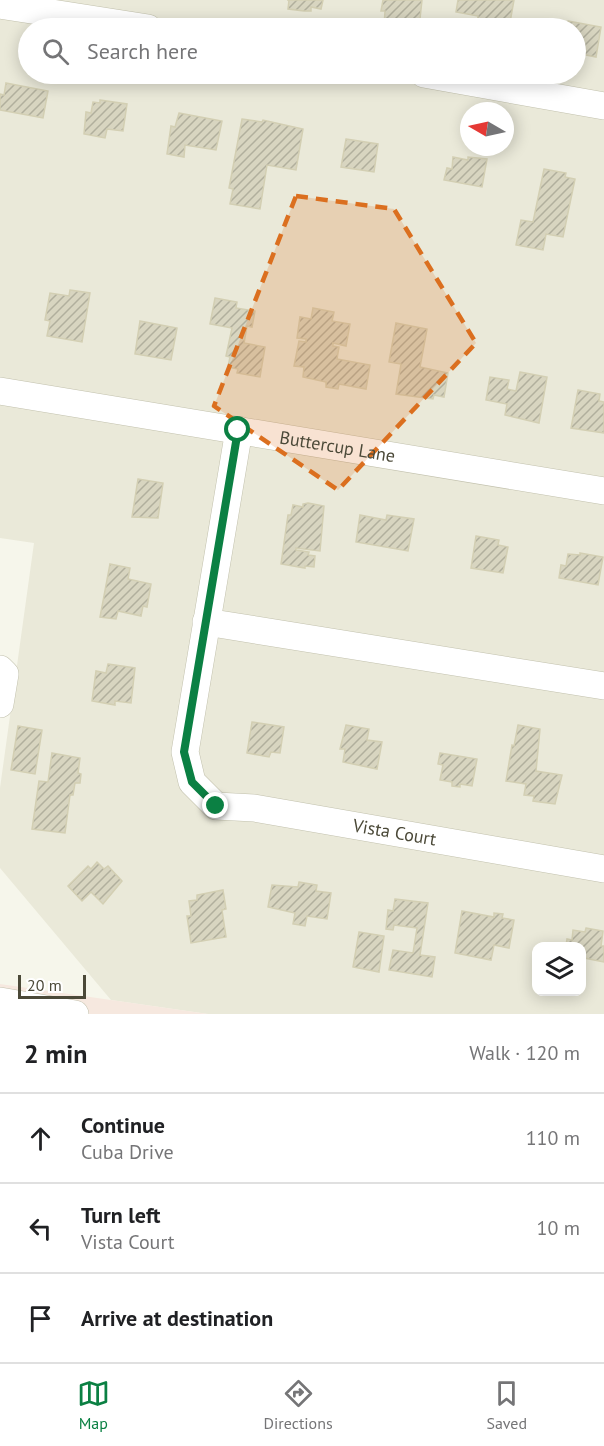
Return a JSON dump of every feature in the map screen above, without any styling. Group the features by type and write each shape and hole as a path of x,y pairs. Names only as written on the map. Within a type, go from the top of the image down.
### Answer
{"street":[{"path":"0,5 84,18"},
{"path":"480,84 604,106"},
{"name":"Buttercup Lane","path":"0,391 604,491"},
{"path":"238,430 206,622 604,686"},
{"name":"Vista Court","path":"206,622 184,752 192,782 216,806 254,808 604,868"},
{"path":"0,669 5,674 0,704"},
{"path":"0,1001 31,1010 75,1014"}],"highlighted area":[{"path":"296,196 394,209 476,343 338,490 214,406"}],"shaded area":[{"path":"0,0 604,0 604,1014 208,1014 111,1000 0,868 0,788 34,543 0,538"},
{"path":"0,984 208,1014 0,1014"}],"building":[{"path":"289,0 323,0 321,9 311,7 311,11 304,11 288,9"},
{"path":"383,0 422,0 420,18 385,18 385,11 381,11"},
{"path":"458,0 514,0 511,18 478,18 478,16 456,12"},
{"path":"586,24 601,27 596,57 586,55"},
{"path":"6,83 48,91 43,118 0,110 0,94 4,95"},
{"path":"100,100 127,104 123,131 107,129 105,138 84,134 86,112 91,113 93,102 100,103"},
{"path":"179,113 222,121 216,150 185,145 184,157 167,154 171,126 175,127"},
{"path":"242,119 262,122 263,120 303,129 296,170 267,165 260,209 230,204 233,189 229,188"},
{"path":"346,139 378,144 374,172 341,167"},
{"path":"453,157 468,160 468,157 487,159 482,187 444,180 447,168 452,169"},
{"path":"544,169 566,173 565,177 575,179 563,237 546,234 543,250 516,245 521,220 533,222"},
{"path":"70,290 90,293 82,342 47,336 50,321 45,320 50,293 69,296"},
{"path":"215,298 237,302 236,308 255,311 252,327 247,326 244,343 265,347 260,377 237,373 238,369 228,367 230,357 226,356 232,328 210,324"},
{"path":"313,308 334,312 332,321 350,324 346,346 333,343 333,346 339,347 337,359 370,365 366,389 339,384 338,389 326,387 326,382 303,377 304,367 294,366 299,341 306,342 306,339 297,338 300,317 311,319"},
{"path":"140,321 177,328 171,360 135,354"},
{"path":"396,323 427,329 420,367 448,373 444,397 434,395 433,399 396,394 401,364 389,362"},
{"path":"520,372 547,377 539,423 505,415 507,404 486,400 490,377 509,380 507,389 516,391"},
{"path":"578,390 600,394 599,401 604,402 604,433 571,428"},
{"path":"138,479 163,483 158,518 132,517"},
{"path":"303,504 324,506 320,551 296,548 296,550 309,552 308,555 315,556 314,567 305,566 305,568 281,564 288,515 291,515 293,505 303,507"},
{"path":"360,515 386,520 387,515 414,519 408,551 356,542"},
{"path":"476,536 499,540 498,545 508,547 503,573 471,568"},
{"path":"580,553 603,557 598,585 559,578 561,565 566,566 568,554 580,555"},
{"path":"110,564 130,568 128,579 151,584 147,607 143,606 141,616 118,611 116,619 100,617"},
{"path":"108,664 135,668 131,703 115,701 115,705 92,701 96,671 106,673"},
{"path":"252,722 284,727 280,753 271,752 269,757 247,753"},
{"path":"346,725 369,729 367,740 382,742 377,769 343,762 345,749 340,749"},
{"path":"518,725 540,729 536,771 562,775 555,804 533,801 534,796 524,795 526,784 506,781"},
{"path":"18,726 42,730 35,774 11,770"},
{"path":"52,753 80,758 78,773 81,774 80,783 75,783 73,795 70,795 65,833 32,829 39,781 48,782"},
{"path":"440,753 477,759 472,786 460,784 460,787 452,786 452,782 440,780 443,765 438,764"},
{"path":"97,862 104,869 108,866 122,881 103,904 91,892 82,901 68,886 88,866 91,869"},
{"path":"299,882 317,885 316,891 331,893 327,919 307,916 305,926 293,924 295,913 268,907 272,885 298,887"},
{"path":"223,890 226,909 222,910 226,937 191,943 187,916 191,916 189,901 197,900 197,895"},
{"path":"395,899 428,903 420,955 435,957 432,977 389,970 393,950 413,953 417,928 394,925 393,930 386,929 388,910 393,911"},
{"path":"462,911 494,917 494,913 503,914 502,918 514,920 509,948 494,945 491,960 455,953"},
{"path":"586,928 603,931 601,946 604,946 604,962 586,958 586,942 567,942 567,939 572,940 573,930 585,932"},
{"path":"359,932 384,936 379,972 353,967"}],"route":[{"path":"216,806 192,782 184,752 238,430"}]}
